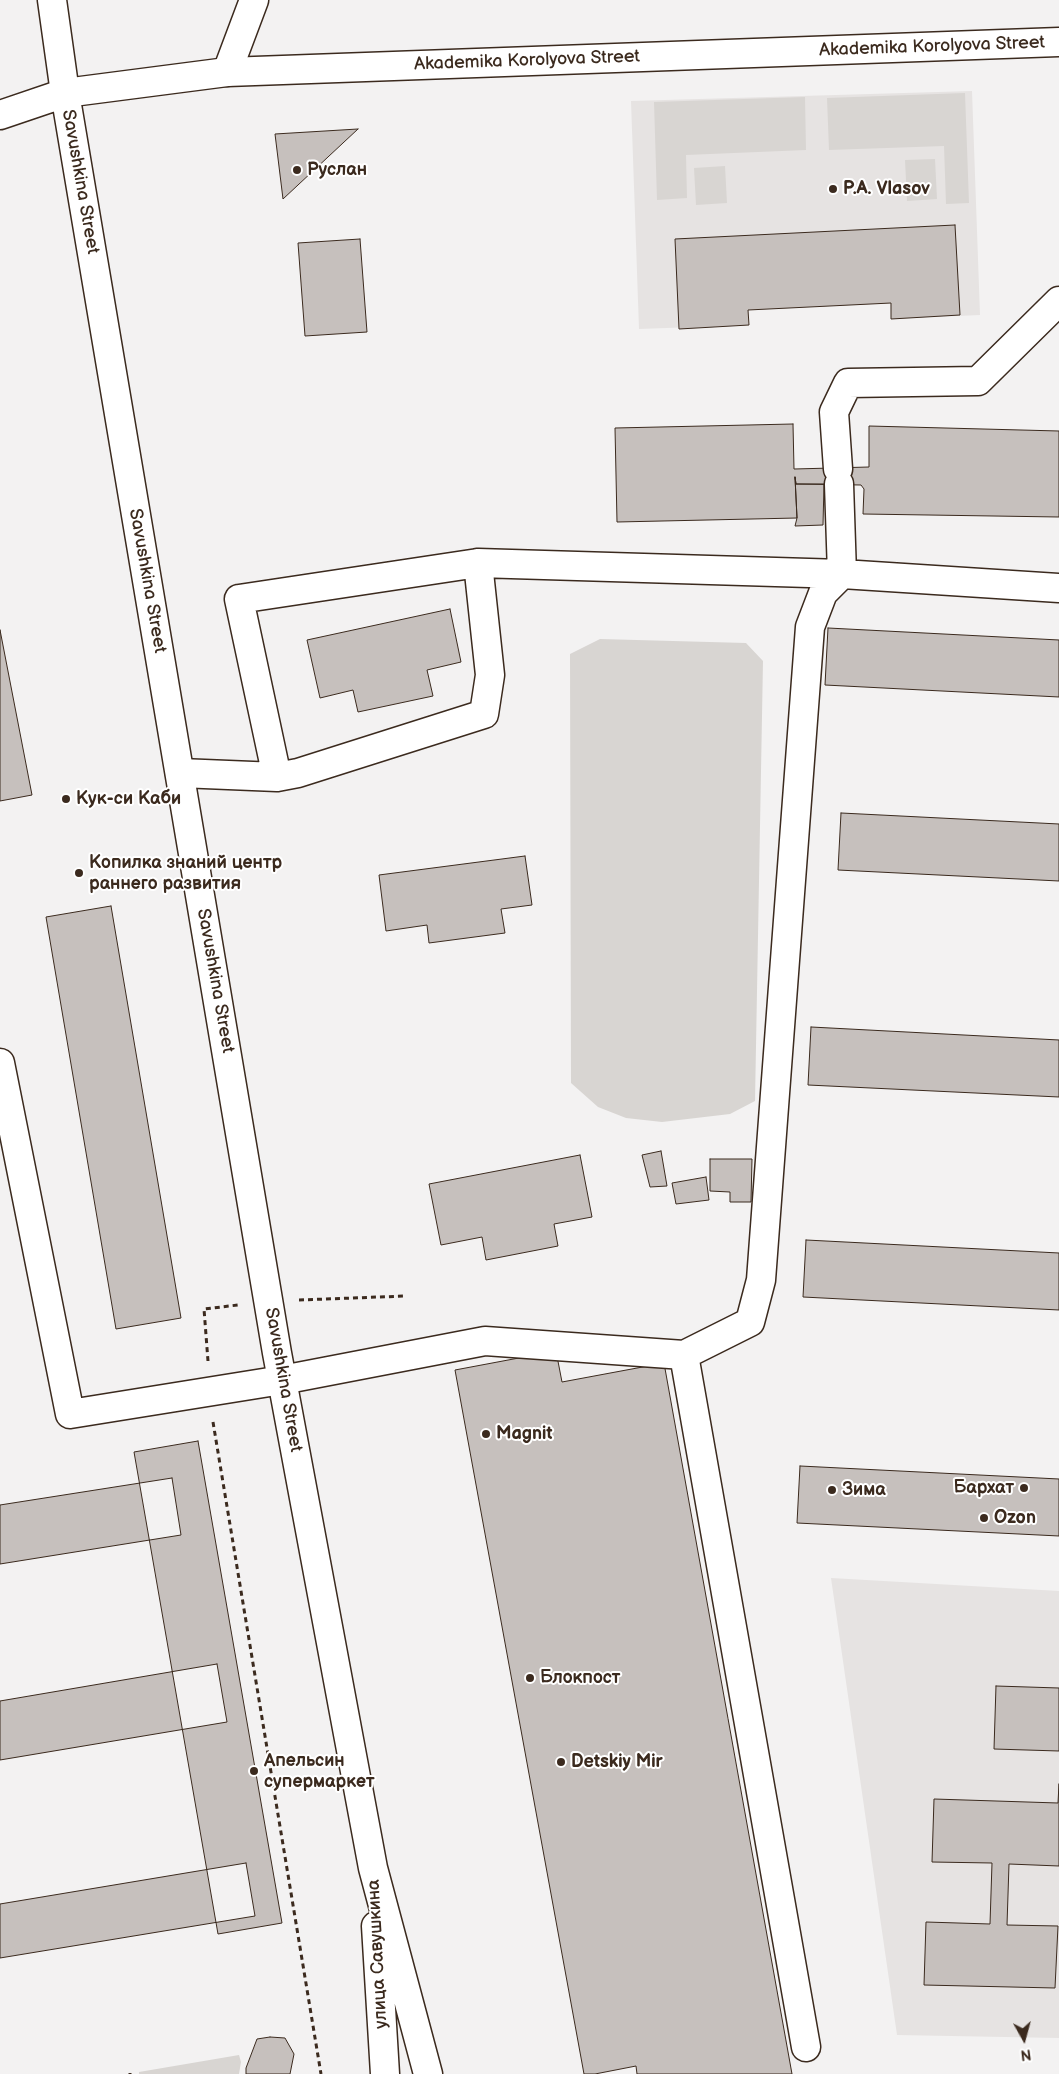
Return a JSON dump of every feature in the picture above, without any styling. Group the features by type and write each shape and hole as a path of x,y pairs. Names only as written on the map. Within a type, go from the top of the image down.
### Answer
{"main road":[{"name":"Savushkina Street","path":"52,0 65,93 268,1301 373,1868"},
{"path":"227,72 254,0"},
{"name":"Akademika Korolyova Street","path":"0,115 65,93 227,72 1059,42"},
{"path":"0,1063 70,1414 282,1380 485,1341 684,1355 750,1322 761,1280 810,627 822,593 842,574 834,412 848,383 978,381 1059,301"},
{"path":"277,777 239,599 478,563 842,574 1059,588"},
{"path":"180,773 277,777 298,773 484,714 490,675 478,563"},
{"path":"684,1355 806,2047"},
{"name":"улица Савушкина","path":"373,1868 385,2074"},
{"name":"улица Савушкина","path":"373,1868 428,2074"}],"path":[{"path":"321,2074 211,1408 204,1309 268,1301 406,1296"}],"shaded area":[{"path":"972,91 980,315 891,319 890,303 748,310 749,325 639,329 631,101"},
{"path":"965,93 969,203 946,204 944,146 829,150 827,98"},
{"path":"805,97 806,150 686,155 687,198 657,200 654,102"},
{"path":"935,159 937,199 907,201 905,160"},
{"path":"725,166 727,203 696,205 694,168"},
{"path":"600,639 746,643 763,661 755,1101 730,1114 662,1122 626,1118 598,1107 571,1083 570,654"},
{"path":"831,1578 1059,1591 1059,2038 897,2035"},
{"path":"239,2055 241,2062 239,2074 139,2074 139,2072"}],"building":[{"name":"Руслан","path":"358,129 283,199 275,134"},
{"path":"955,225 960,315 891,319 891,303 748,310 749,325 679,329 675,239"},
{"path":"360,239 367,332 305,336 298,243"},
{"path":"793,424 794,469 869,467 869,426 1059,431 1059,517 863,514 864,489 861,485 796,484 795,477 797,518 617,522 615,428"},
{"path":"795,477 796,484 824,484 823,525 795,526 797,518"},
{"path":"450,609 461,662 427,670 433,696 358,712 353,690 320,698 307,640"},
{"path":"828,628 1059,640 1059,697 825,685"},
{"path":"0,630 32,795 0,801"},
{"path":"841,813 1059,824 1059,881 838,870"},
{"path":"525,856 532,905 501,909 505,933 429,943 427,925 386,931 379,875"},
{"path":"111,906 181,1318 116,1329 46,917"},
{"path":"811,1027 1059,1040 1059,1097 808,1085"},
{"path":"661,1151 667,1186 650,1187 642,1155"},
{"path":"580,1155 592,1217 554,1224 558,1246 486,1260 482,1237 441,1245 429,1184"},
{"path":"710,1159 752,1159 751,1202 730,1202 730,1192 710,1191"},
{"path":"706,1177 709,1200 676,1204 672,1183"},
{"path":"806,1240 1059,1253 1059,1310 803,1297"},
{"path":"556,1351 562,1382 664,1363 792,2074 637,2074 636,2066 595,2074 584,2074 455,1370"},
{"path":"198,1441 282,1923 218,1934 134,1452"},
{"path":"800,1466 1059,1479 1059,1536 797,1523"},
{"path":"172,1478 181,1535 0,1564 0,1505"},
{"path":"217,1664 227,1722 0,1760 0,1701"},
{"path":"996,1686 1059,1688 1059,1751 994,1749"},
{"path":"1059,1784 1059,1866 1009,1864 1007,1925 1058,1926 1055,1988 924,1985 926,1922 990,1924 992,1863 932,1862 934,1799 1058,1803"},
{"path":"246,1863 255,1916 0,1958 0,1904"},
{"path":"270,2037 285,2038 294,2054 290,2074 246,2074 246,2068 257,2039"}],"place":[{"name":"Руслан","path":"297,170"},
{"name":"P.A. Vlasov","path":"833,189"},
{"name":"Кук-си Каби","path":"66,799"},
{"name":"Копилка знаний центр раннего развития","path":"79,873"},
{"name":"Magnit","path":"486,1434"},
{"name":"Бархат","path":"1024,1488"},
{"name":"Зима","path":"832,1490"},
{"name":"Ozon","path":"984,1518"},
{"name":"Блокпост","path":"530,1678"},
{"name":"Detskiy Mir","path":"561,1762"},
{"name":"Апельсин супермаркет","path":"254,1771"}]}
